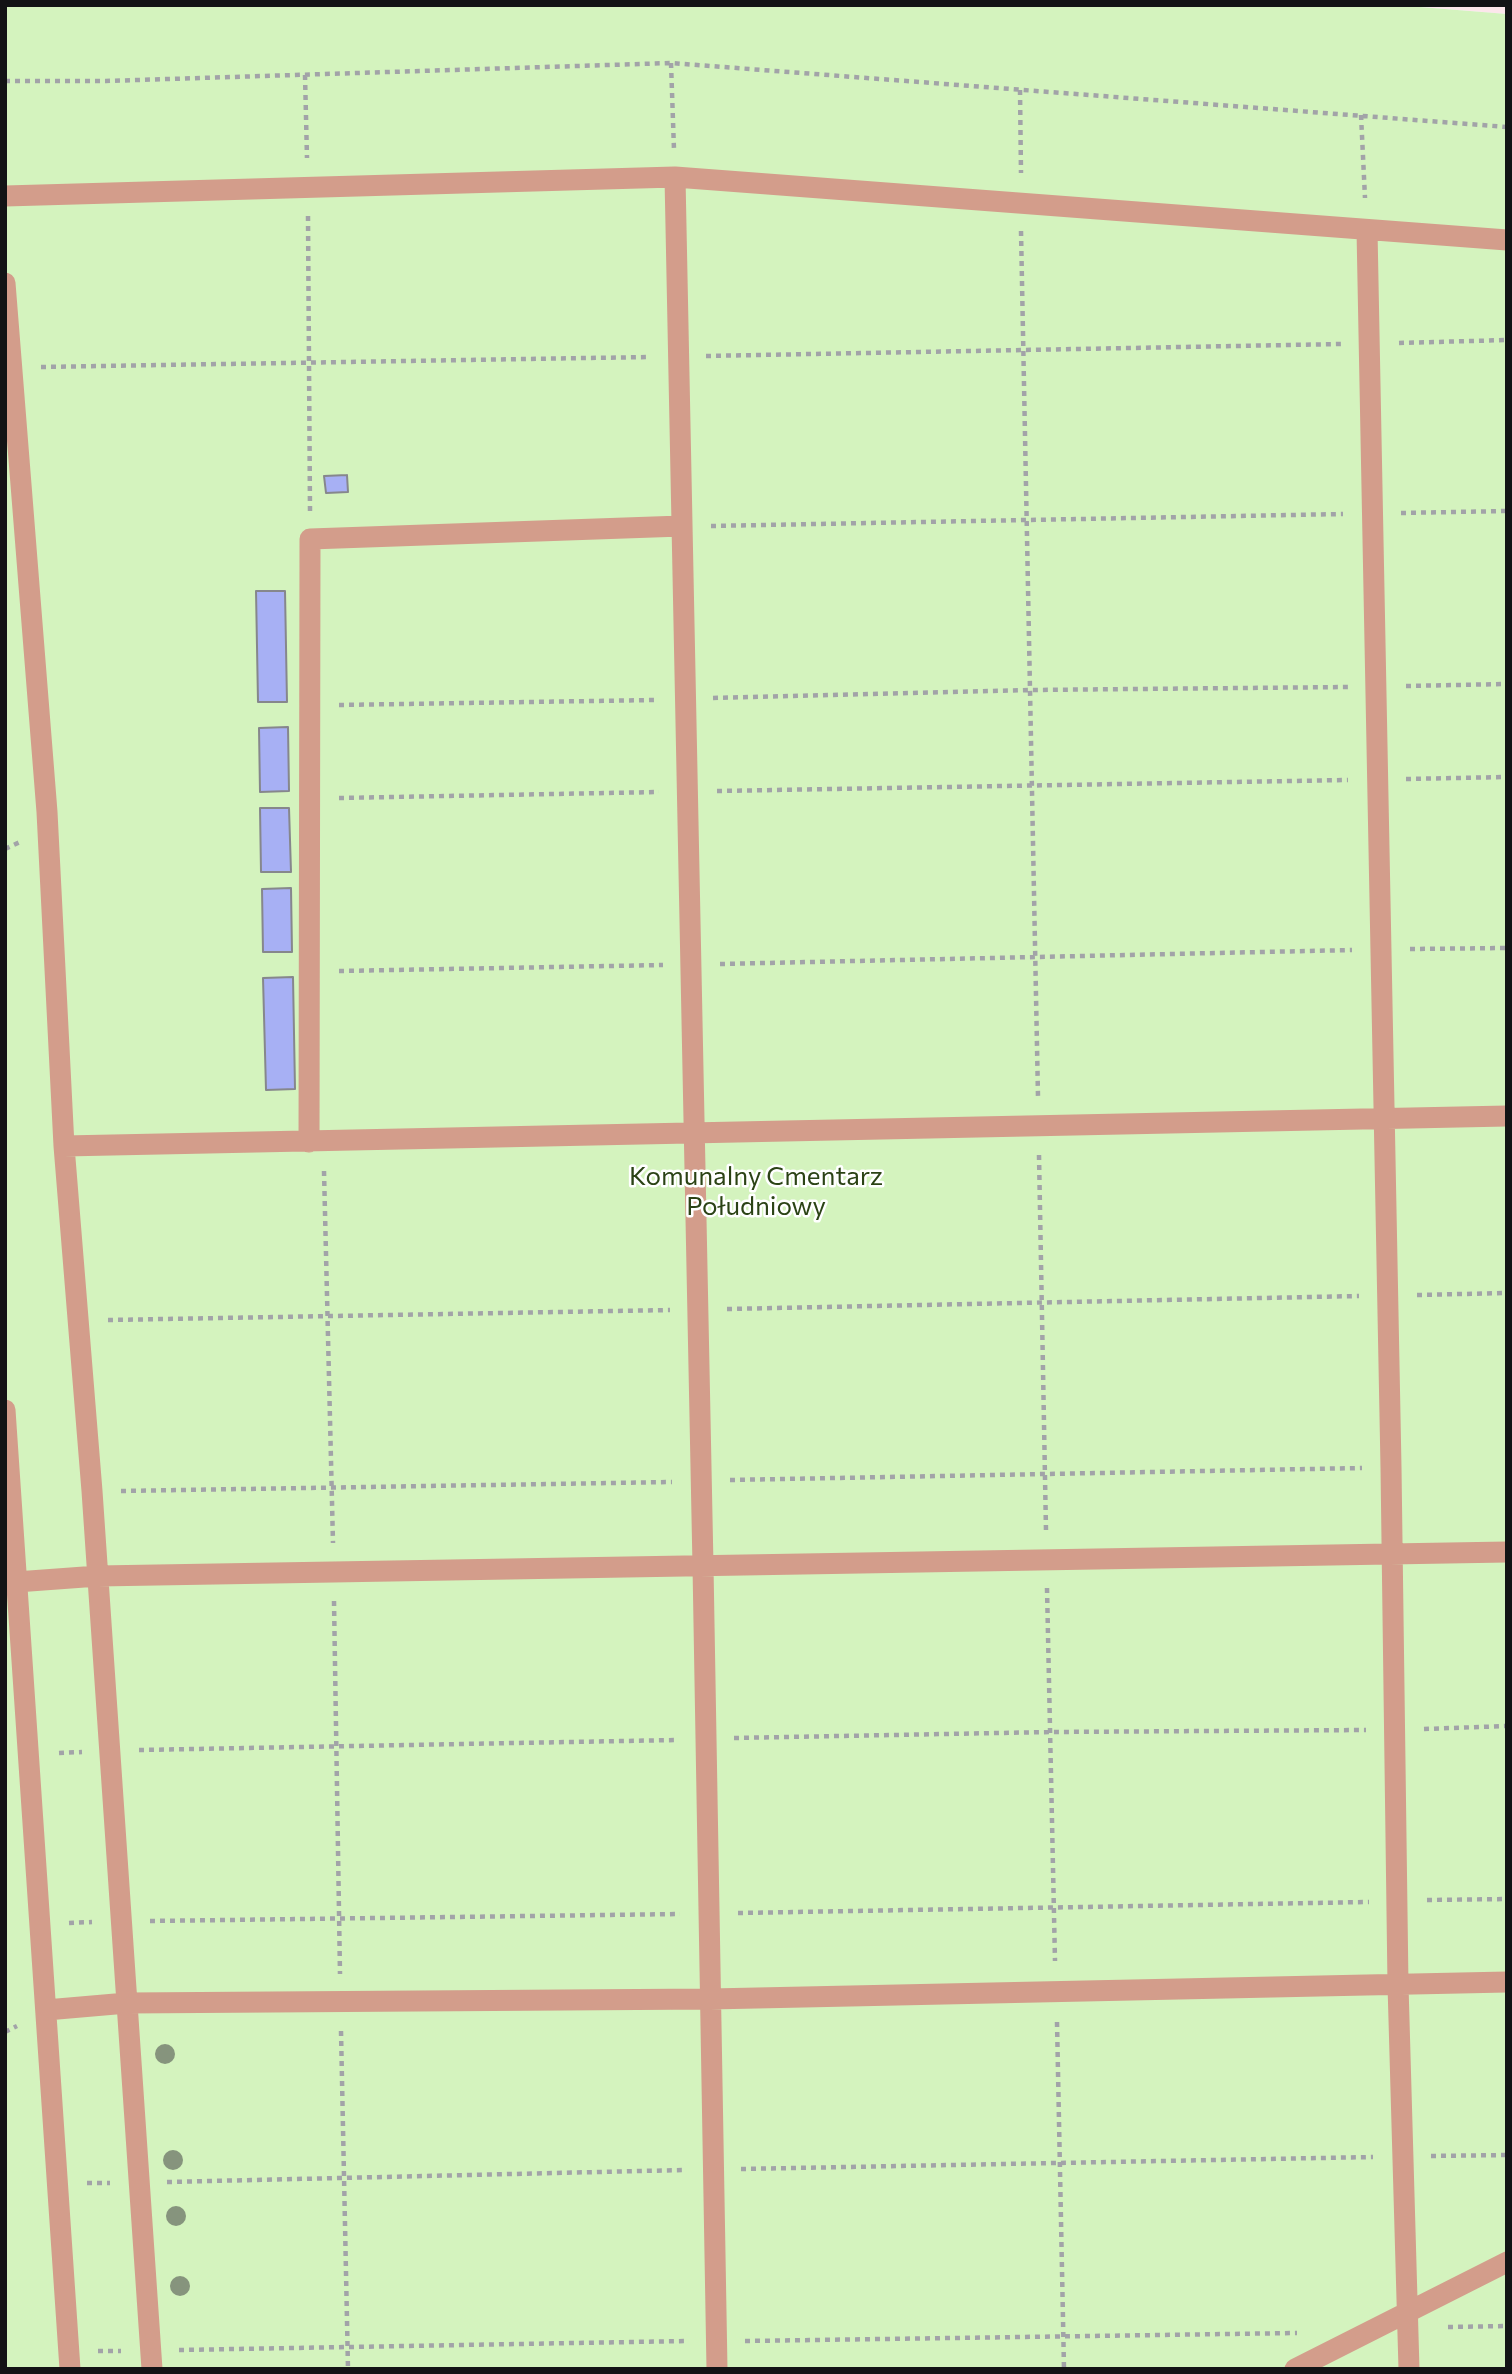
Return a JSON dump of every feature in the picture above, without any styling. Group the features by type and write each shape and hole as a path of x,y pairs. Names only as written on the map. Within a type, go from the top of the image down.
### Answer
{"street":[{"path":"675,177 702,1481 716,2369"},
{"path":"5,196 675,177 1507,240"},
{"path":"1367,230 1393,1554 1398,1985 1409,2369"},
{"path":"5,283 47,812 64,1146 80,1321 152,2369"},
{"path":"316,1142 309,971 310,539 682,526"},
{"path":"64,1146 1507,1116"},
{"path":"5,1410 70,2369"},
{"path":"16,1582 98,1576 1507,1552"},
{"path":"46,2010 127,2003 710,1999 1507,1982"},
{"path":"1295,2369 1409,2320 1507,2262"}],"path":[{"path":"671,63 675,177"},
{"path":"5,81 305,75 671,63 1507,127"},
{"path":"305,75 310,539"},
{"path":"1020,90 1064,2369"},
{"path":"1361,116 1367,230"},
{"path":"12,367 309,364 1507,340"},
{"path":"682,526 1507,511"},
{"path":"310,706 1030,690 1507,684"},
{"path":"310,798 1507,776"},
{"path":"309,971 1507,948"},
{"path":"316,1142 328,1316 348,2369"},
{"path":"80,1321 1507,1293"},
{"path":"92,1491 1391,1468"},
{"path":"29,1754 110,1750 1051,1732 1395,1730 1507,1726"},
{"path":"40,1924 1507,1899"},
{"path":"58,2183 1507,2155"},
{"path":"1409,2320 1507,2326"}],"shaded area":[{"path":"1396,5 1507,5 1507,14"}],"green space":[{"name":"Komunalny Cmentarz Południowy","path":"5,5 1395,5 1507,14 1507,2369 5,2369"}],"building":[{"path":"347,475 348,492 326,493 324,476"},
{"path":"256,591 285,591 287,702 258,702"},
{"path":"288,727 289,791 260,792 259,728"},
{"path":"260,808 289,808 291,872 261,872"},
{"path":"291,888 292,952 263,952 262,889"},
{"path":"293,977 295,1089 266,1090 263,978"}]}
